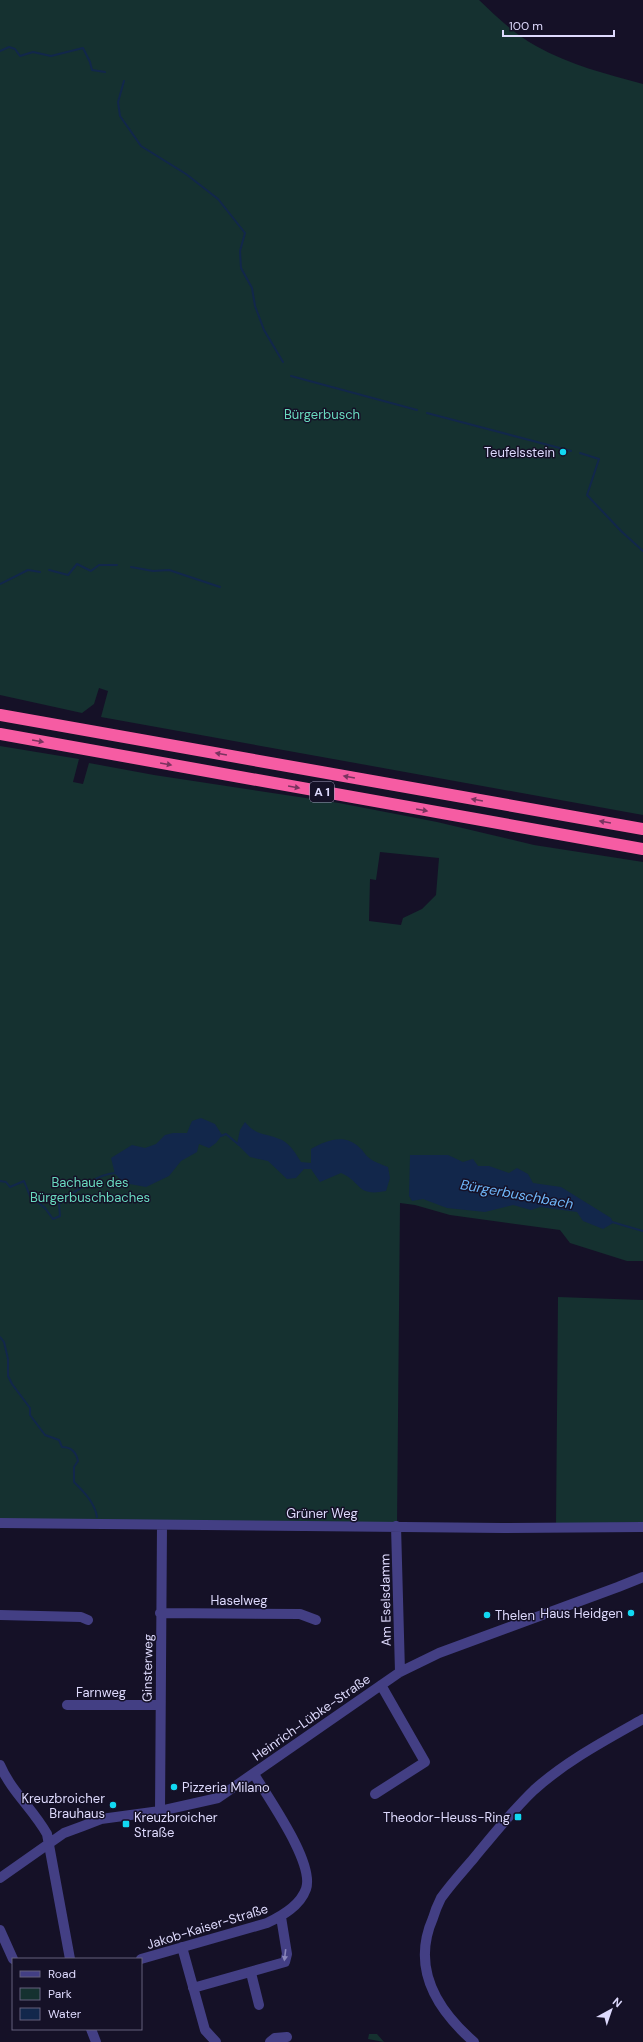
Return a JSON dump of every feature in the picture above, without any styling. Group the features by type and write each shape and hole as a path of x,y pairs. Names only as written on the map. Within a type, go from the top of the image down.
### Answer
{"highway":[{"name":"A 1","path":"0,715 643,829"},
{"name":"A 1","path":"0,734 643,850"}],"street":[{"name":"Grüner Weg","path":"0,1523 643,1527"},
{"name":"Ginsterweg","path":"160,1812 159,1705 162,1525"},
{"name":"Am Eselsdamm","path":"396,1526 400,1672"},
{"name":"Heinrich-Lübke-Straße","path":"0,1878 64,1833 102,1819 160,1812 218,1798 400,1672 439,1652 618,1587 643,1576"},
{"name":"Haselweg","path":"160,1613 300,1614 316,1620"},
{"path":"0,1615 81,1617 88,1620"},
{"path":"376,1794 425,1762 380,1685"},
{"name":"Farnweg","path":"67,1705 159,1705"},
{"path":"468,2040 440,2005 432,1992 427,1976 424,1957 426,1942 429,1926 441,1899 498,1828 535,1790 567,1765 643,1719"},
{"path":"0,1765 6,1779 40,1821 47,1834 70,1958"},
{"name":"Jakob-Kaiser-Straße","path":"142,1959 267,1923 281,1917 292,1908 306,1889 307,1876 300,1852 254,1774"},
{"path":"193,1988 251,1973 285,1962 287,1954 281,1917"},
{"path":"0,1930 13,1958"},
{"path":"182,1947 205,2030 216,2042"},
{"path":"251,1973 259,2005"},
{"path":"91,2030 96,2042"},
{"path":"270,2042 275,2038 287,2037"}],"green space":[{"name":"Bürgerbusch","path":"0,0 479,0 506,25 528,42 549,53 615,77 643,84 643,815 101,717 108,691 99,688 94,704 82,713 0,695"},
{"name":"Bachaue des Bürgerbuschbaches","path":"0,746 79,759 73,782 83,784 89,763 154,775 339,803 437,822 534,845 643,862 643,1261 627,1261 570,1243 560,1230 450,1215 415,1205 400,1203 397,1525 0,1520","holes":["380,852 439,858 436,895 422,909 403,918 401,925 369,921 370,879 376,880"]},
{"path":"558,1297 643,1300 643,1522 556,1525"},
{"path":"369,2034 377,2034 384,2042 368,2039"}],"water":[{"path":"201,1118 215,1124 222,1135 216,1143 209,1148 199,1144 197,1152 181,1161 169,1176 146,1187 124,1183 115,1174 111,1158 132,1145 145,1148 156,1144 165,1135 173,1133 187,1133 192,1121"},
{"path":"245,1122 253,1130 282,1140 288,1144 301,1162 311,1163 311,1149 323,1143 342,1139 354,1143 370,1159 388,1167 390,1178 386,1191 369,1192 364,1190 360,1188 353,1180 341,1173 320,1182 311,1169 304,1169 296,1178 287,1179 268,1161 250,1157 237,1144 240,1130"},
{"path":"410,1155 448,1155 463,1162 473,1159 478,1166 489,1166 509,1173 517,1168 528,1174 533,1183 561,1187 611,1218 613,1223 603,1229 583,1221 577,1212 540,1207 531,1210 513,1205 485,1212 447,1208 423,1199 412,1201 409,1196"}],"waterway":[{"path":"0,51 9,47 15,49 20,56 33,52 51,56 83,48 92,70 105,72"},
{"path":"124,81 118,102 120,116 141,146 186,174 218,199 245,233 240,251 241,268 252,288 255,306 264,330 283,362"},
{"path":"291,376 417,410"},
{"path":"427,413 571,451"},
{"path":"580,453 599,459 587,495 621,531 643,551"},
{"path":"49,570 68,575 77,564 91,571 99,565 117,565"},
{"path":"131,567 153,571 169,570 220,587"},
{"path":"0,584 28,570 40,572"},
{"name":"Bürgerbuschbach","path":"221,1136 226,1134 239,1145"},
{"name":"Bürgerbuschbach","path":"0,1181 6,1182 10,1187 24,1181 30,1196 45,1208 53,1219 60,1216 59,1204 86,1184 101,1176 116,1173"},
{"name":"Bürgerbuschbach","path":"612,1222 643,1231"},
{"path":"0,1337 4,1342 8,1359 8,1376 12,1384 30,1408 30,1415 45,1435 59,1440 62,1447 70,1449 76,1455 78,1461 74,1467 74,1482 91,1502 97,1517"}],"place":[{"name":"Teufelsstein","path":"563,452"},
{"name":"Haus Heidgen","path":"631,1613"},
{"name":"Thelen","path":"487,1615"},
{"name":"Pizzeria Milano","path":"174,1787"},
{"name":"Kreuzbroicher Brauhaus","path":"113,1805"},
{"name":"Theodor-Heuss-Ring","path":"518,1817"},
{"name":"Kreuzbroicher Straße","path":"126,1824"}]}
